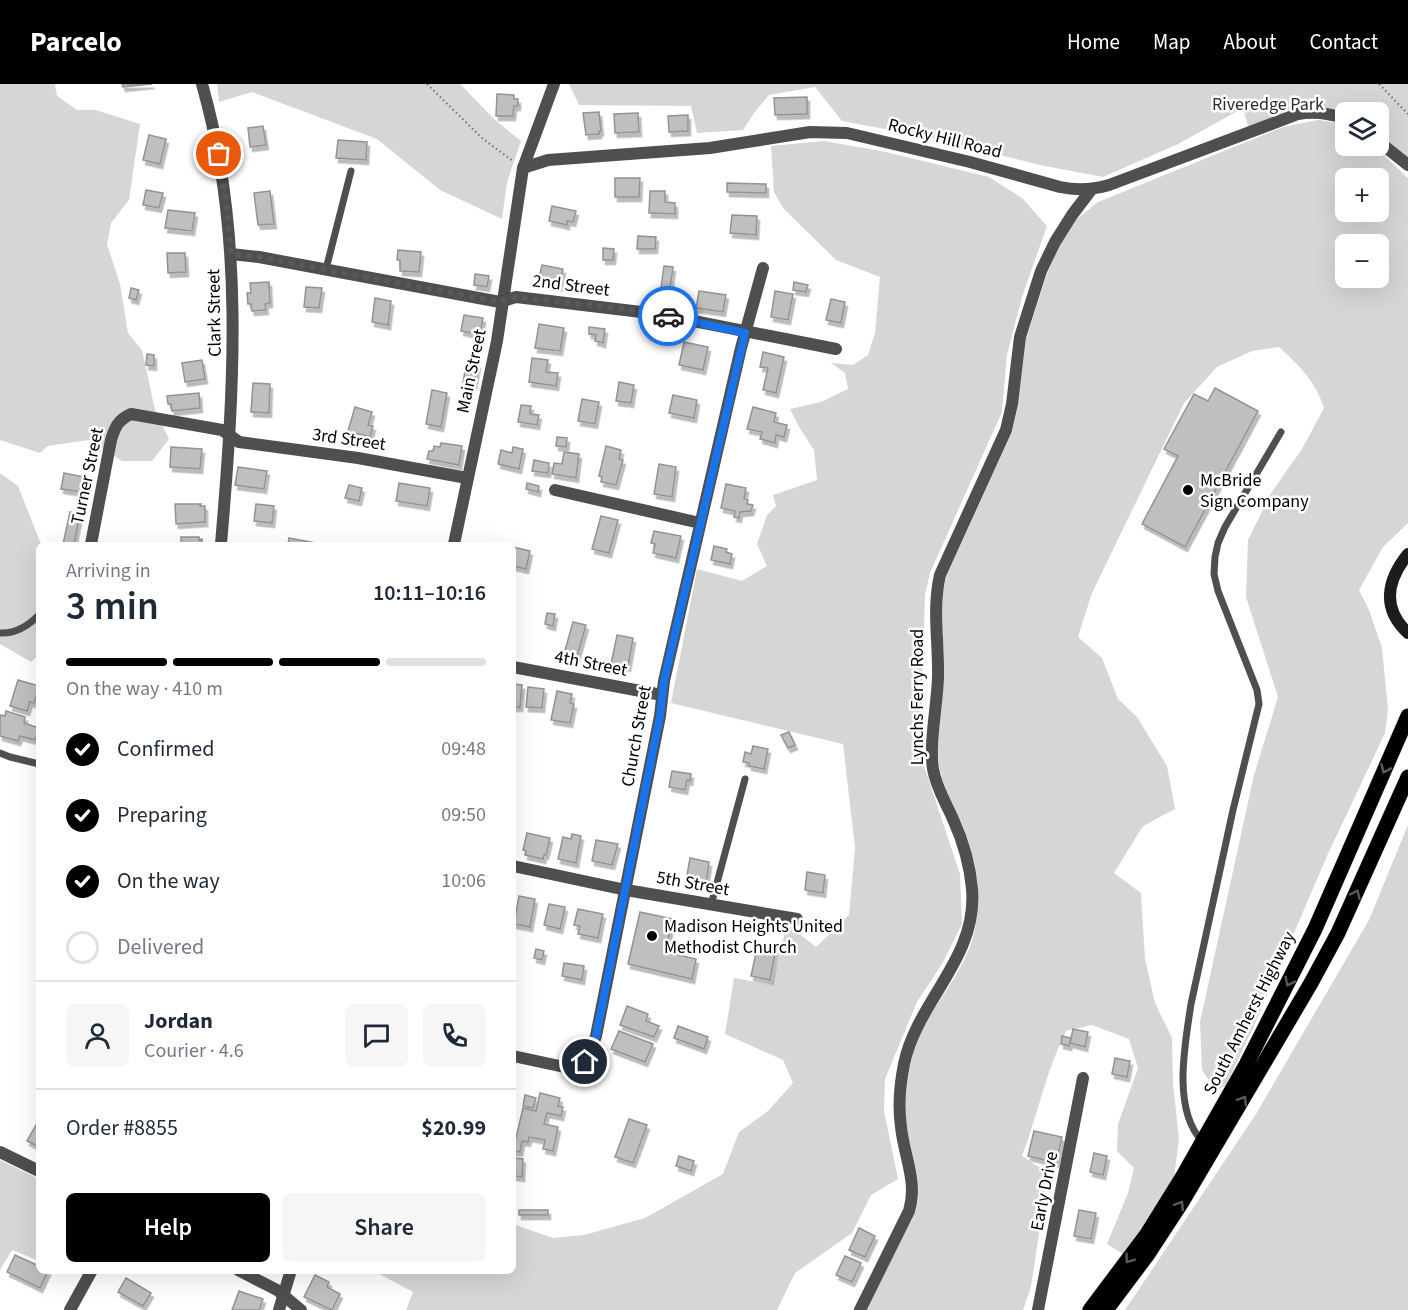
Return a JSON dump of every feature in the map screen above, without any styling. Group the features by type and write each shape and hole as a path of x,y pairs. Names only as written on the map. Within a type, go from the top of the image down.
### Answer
{"main road":[{"name":"South Amherst Highway","path":"1106,1310 1148,1254 1208,1146 1315,929 1408,716"},
{"name":"South Amherst Highway","path":"1090,1310 1147,1234 1208,1146 1311,983 1333,942 1408,777"}],"street":[{"name":"Clark Street","path":"202,84 215,131 231,254 232,395 221,542"},
{"name":"Main Street","path":"453,542 504,301 523,168 554,84"},
{"name":"Rocky Hill Road","path":"523,168 548,160 711,148 827,131 847,133 970,162 1060,187 1091,190 1298,114 1313,112 1335,115"},
{"path":"1389,150 1408,165"},
{"name":"Lynchs Ferry Road","path":"860,1310 913,1199 913,1184 900,1117 904,1063 923,1014 963,947 972,908 972,888 964,850 933,770 932,753 938,677 936,594 940,575 1006,430 1012,404 1020,338 1041,271 1066,224 1091,190"},
{"name":"2nd Street","path":"231,254 326,269 476,298 504,301 516,297 633,310 836,349"},
{"name":"Church Street","path":"516,1057 569,1068 578,1066 589,1056 598,1025 626,890 660,716 662,695 700,523 745,333 763,268"},
{"name":"Turner Street","path":"91,542 111,440 116,424 122,418 131,414 142,415 222,430 228,434"},
{"name":"3rd Street","path":"228,434 239,442 358,458 466,478"},
{"path":"555,490 700,523"},
{"path":"1408,554 1399,566 1390,590 1391,610 1395,619 1408,633"},
{"name":"4th Street","path":"516,668 662,695"},
{"name":"5th Street","path":"516,867 626,890 797,919"},
{"name":"Early Drive","path":"1038,1310 1083,1078"},
{"path":"0,1152 36,1170"},
{"path":"70,1310 90,1274"},
{"path":"245,1274 284,1296 301,1310"},
{"path":"279,1310 290,1274"}],"lane":[{"path":"326,269 351,171"},
{"path":"1208,1146 1192,1127 1186,1115 1184,1101 1187,1034 1191,1004 1233,810 1259,704 1257,690 1218,591 1214,574 1215,557 1225,527 1281,432"},
{"path":"0,633 10,633 24,627 36,617"},
{"path":"0,753 36,763"},
{"path":"711,905 745,779"}],"path":[{"path":"427,84 483,139 523,168"},
{"path":"1379,84 1408,114"}],"green space":[{"path":"0,84 55,84 57,96 77,110 96,110 140,124 129,200 111,223 107,244 120,284 128,333 142,350 155,410 169,439 152,461 122,461 89,440 48,446 40,453 0,440"},
{"path":"217,84 460,84 494,119 521,141 507,182 502,219 440,190 377,139 252,92 219,102"},
{"name":"Riveredge Park","path":"569,84 1408,84 1408,168 1389,153 1389,102 1335,102 1335,118 1298,114 1250,133 1243,108 1178,144 1103,177 1040,165 938,139 842,121 815,87 769,95 743,130 697,133 691,106 579,105"},
{"path":"1318,120 1335,123 1335,156 1385,156 1408,178 1408,523 1383,547 1359,590 1369,610 1382,648 1388,710 1385,733 1327,856 1254,1026 1226,1085 1216,1091 1202,1070 1200,1022 1254,775 1278,697 1246,597 1248,540 1271,493 1302,449 1324,408 1306,374 1279,347 1252,351 1217,367 1184,403 1092,593 1078,637 1102,658 1118,699 1137,717 1167,766 1175,809 1143,826 1114,873 1141,893 1145,959 1155,1003 1172,1038 1173,1083 1179,1139 1174,1178 1125,1255 1107,1244 1128,1193 1134,1168 1117,1151 1118,1124 1138,1068 1129,1039 1092,1025 1066,1031 1053,1062 1022,1156 1048,1173 1031,1287 1023,1310 866,1310 915,1213 918,1181 906,1114 907,1081 914,1049 928,1019 969,949 974,935 977,913 977,882 972,853 944,783 938,761 944,676 942,614 946,577 1012,432 1018,405 1026,339 1047,274 1060,245 1077,219 1098,202 1283,127"},
{"path":"824,141 886,152 989,177 1022,198 1047,226 1022,297 1007,355 1002,412 930,573 925,595 921,727 914,736 960,874 962,924 942,964 917,1002 885,1079 884,1111 898,1179 871,1195 852,1233 795,1273 777,1310 406,1310 413,1292 380,1274 516,1274 516,1225 553,1238 584,1235 645,1218 723,1174 739,1132 768,1111 793,1083 783,1060 725,1034 734,978 772,985 787,924 816,947 849,915 855,848 843,744 671,703 697,569 742,581 767,566 757,544 767,515 776,506 773,495 817,480 814,450 790,409 821,402 848,389 845,373 831,363 853,365 868,355 875,333 880,277 836,260 783,208 774,192 771,146"},
{"path":"0,473 18,486 40,542 36,542 36,657 31,662 0,644"},
{"path":"1408,825 1408,1310 1125,1310 1256,1114 1369,920"},
{"path":"0,1160 36,1178 36,1260 12,1250 0,1270"}],"building":[{"path":"122,84 152,84 123,87"},
{"path":"497,94 514,95 514,99 518,99 518,106 514,106 513,116 496,116"},
{"path":"807,97 807,114 775,115 774,98"},
{"path":"599,112 601,131 599,134 586,135 583,113"},
{"path":"638,113 639,132 615,133 614,114"},
{"path":"688,115 688,131 669,132 668,116"},
{"path":"263,126 266,145 250,147 248,128"},
{"path":"149,135 166,139 160,164 143,160"},
{"path":"338,140 367,142 366,160 336,158"},
{"path":"615,178 640,178 639,197 615,197"},
{"path":"727,183 766,184 766,193 727,192"},
{"path":"146,190 163,193 159,208 143,205"},
{"path":"270,191 274,224 258,225 254,193"},
{"path":"650,191 665,191 665,202 675,203 675,214 649,213"},
{"path":"552,206 576,211 573,222 567,221 567,225 549,221"},
{"path":"168,210 195,213 192,231 165,228"},
{"path":"732,215 757,216 756,235 730,233"},
{"path":"638,236 656,237 655,249 637,249"},
{"path":"603,248 614,249 613,260 603,260"},
{"path":"398,250 421,252 419,272 400,271 400,260 397,260"},
{"path":"167,253 185,253 186,272 168,273"},
{"path":"542,265 563,269 559,287 538,283"},
{"path":"664,266 673,267 668,303 659,302"},
{"path":"475,274 489,276 487,287 474,285"},
{"path":"269,282 270,303 265,304 266,310 252,311 251,304 248,304 247,293 251,293 250,283"},
{"path":"794,282 808,285 806,292 793,290"},
{"path":"306,287 322,288 319,308 304,307"},
{"path":"131,288 139,290 136,300 129,298"},
{"path":"699,291 726,295 723,312 696,308"},
{"path":"775,291 793,294 788,320 771,317"},
{"path":"375,298 391,301 388,325 372,322"},
{"path":"831,299 845,302 841,323 826,320"},
{"path":"464,315 483,318 480,335 461,331"},
{"path":"539,324 564,328 560,351 535,348"},
{"path":"589,327 605,329 603,343 595,341 596,335 589,334"},
{"path":"684,342 708,347 703,370 679,365"},
{"path":"763,352 784,357 776,393 763,390 768,368 760,367"},
{"path":"147,354 154,355 154,366 146,365"},
{"path":"532,358 548,360 546,372 558,373 556,386 529,382"},
{"path":"202,360 205,379 185,382 182,363"},
{"path":"467,361 478,364 474,384 463,382"},
{"path":"619,382 634,385 631,403 616,401"},
{"path":"253,383 270,384 269,413 251,412"},
{"name":"McBride Sign Company","path":"1215,388 1258,411 1185,547 1142,524 1178,456 1164,449 1194,394 1208,401"},
{"path":"432,390 447,393 441,427 426,424"},
{"path":"199,393 200,408 172,411 171,404 168,404 167,396"},
{"path":"673,395 697,400 694,418 669,413"},
{"path":"582,399 599,402 595,424 578,421"},
{"path":"521,405 531,406 530,414 539,415 537,425 518,422"},
{"path":"355,407 372,412 368,425 373,426 370,437 348,431"},
{"path":"753,407 776,413 774,422 787,425 784,437 776,435 775,443 760,439 762,432 747,429"},
{"path":"557,437 567,438 566,447 556,446"},
{"path":"441,443 462,446 459,465 427,459 429,451 433,451 434,446 440,447"},
{"path":"606,446 621,450 619,459 623,460 616,485 601,482 602,477 599,476"},
{"path":"171,447 202,449 200,469 170,467"},
{"path":"513,447 523,449 519,469 498,464 501,450 512,453"},
{"path":"564,452 579,454 576,478 552,474 554,463 562,464"},
{"path":"534,460 549,463 548,473 532,471"},
{"path":"659,464 676,467 672,497 654,494"},
{"path":"238,467 267,471 264,489 235,485"},
{"path":"64,473 84,477 82,492 61,489"},
{"path":"399,483 430,488 427,506 396,501"},
{"path":"527,483 539,486 538,492 526,489"},
{"path":"726,484 746,488 744,499 748,500 747,504 753,505 751,511 740,512 739,518 734,517 735,511 721,508"},
{"path":"349,485 362,488 359,501 345,498"},
{"path":"175,504 205,506 205,522 176,524"},
{"path":"256,504 274,506 272,523 254,521"},
{"path":"70,512 80,514 74,542 63,542"},
{"path":"601,516 618,520 609,553 592,549"},
{"path":"654,531 681,536 676,558 653,553 655,544 651,543"},
{"path":"181,537 202,539 202,542 181,542"},
{"path":"289,538 310,542 288,542"},
{"path":"714,546 727,549 726,552 732,554 730,564 711,560"},
{"path":"516,548 530,551 526,569 516,567"},
{"path":"547,613 555,614 553,626 545,624"},
{"path":"573,622 586,625 577,657 564,654"},
{"path":"617,635 633,638 628,667 611,664"},
{"path":"18,680 36,685 34,703 30,702 27,711 10,706"},
{"path":"516,684 522,685 520,707 516,707"},
{"path":"528,687 544,689 542,708 526,707"},
{"path":"557,691 572,694 570,703 574,704 570,723 551,720"},
{"path":"6,711 25,717 24,723 36,727 35,740 20,736 18,741 0,736 0,715 5,716"},
{"path":"789,732 795,745 788,748 781,735"},
{"path":"753,746 768,749 764,769 749,766 749,763 743,762 745,752 751,754"},
{"path":"672,771 691,774 685,790 669,787"},
{"path":"527,833 550,838 543,859 525,855 526,851 523,850"},
{"path":"572,834 581,836 576,863 558,859 563,837 571,839"},
{"path":"596,840 618,844 612,865 592,861"},
{"path":"690,858 709,862 706,884 686,881"},
{"path":"807,872 825,875 823,893 805,890"},
{"path":"519,896 535,899 530,927 516,924"},
{"path":"549,904 565,907 560,929 544,925"},
{"path":"578,909 603,914 598,938 578,934 580,926 574,925"},
{"name":"Madison Heights United Methodist Church","path":"640,912 673,919 665,952 696,959 692,979 628,964"},
{"path":"758,944 776,948 770,980 751,976"},
{"path":"536,949 544,951 542,960 534,958"},
{"path":"564,963 584,966 582,980 562,976"},
{"path":"627,1006 648,1014 646,1021 659,1026 654,1037 620,1025"},
{"path":"678,1026 708,1037 704,1049 674,1038"},
{"path":"1073,1029 1088,1032 1085,1047 1070,1043"},
{"path":"619,1031 653,1044 645,1062 611,1049"},
{"path":"1062,1036 1071,1038 1069,1046 1061,1044"},
{"path":"1115,1058 1130,1061 1127,1077 1112,1074"},
{"path":"540,1093 560,1098 558,1106 563,1107 561,1116 547,1113 544,1124 558,1127 553,1151 543,1149 545,1140 529,1137 528,1142 522,1141 520,1152 516,1151 516,1138 523,1108 536,1111"},
{"path":"525,1095 536,1098 533,1108 523,1106"},
{"path":"629,1119 647,1125 633,1163 615,1157"},
{"path":"36,1125 36,1146 27,1141"},
{"path":"1034,1131 1062,1137 1056,1163 1028,1156"},
{"path":"1094,1153 1107,1156 1103,1175 1090,1172"},
{"path":"679,1156 694,1161 691,1171 676,1166"},
{"path":"516,1158 523,1159 522,1177 516,1176"},
{"path":"519,1210 548,1210 548,1215 519,1215"},
{"path":"1079,1210 1096,1213 1091,1239 1074,1236"},
{"path":"859,1228 875,1236 865,1257 849,1250"},
{"path":"15,1255 36,1265 36,1274 47,1274 40,1288 7,1272"},
{"path":"845,1256 861,1263 852,1282 836,1275"},
{"path":"315,1275 329,1282 327,1287 340,1294 332,1310 304,1297"},
{"path":"126,1278 151,1293 143,1306 118,1292"},
{"path":"239,1291 263,1299 259,1310 232,1310"}],"way so far":[{"path":"219,154 231,254 259,257 500,302 516,297 668,316"}],"place":[{"name":"McBride Sign Company","path":"1188,490"},
{"name":"Madison Heights United Methodist Church","path":"652,936"}],"route":[{"path":"585,1062 596,1036 660,716 664,681 745,333 668,316"}]}
